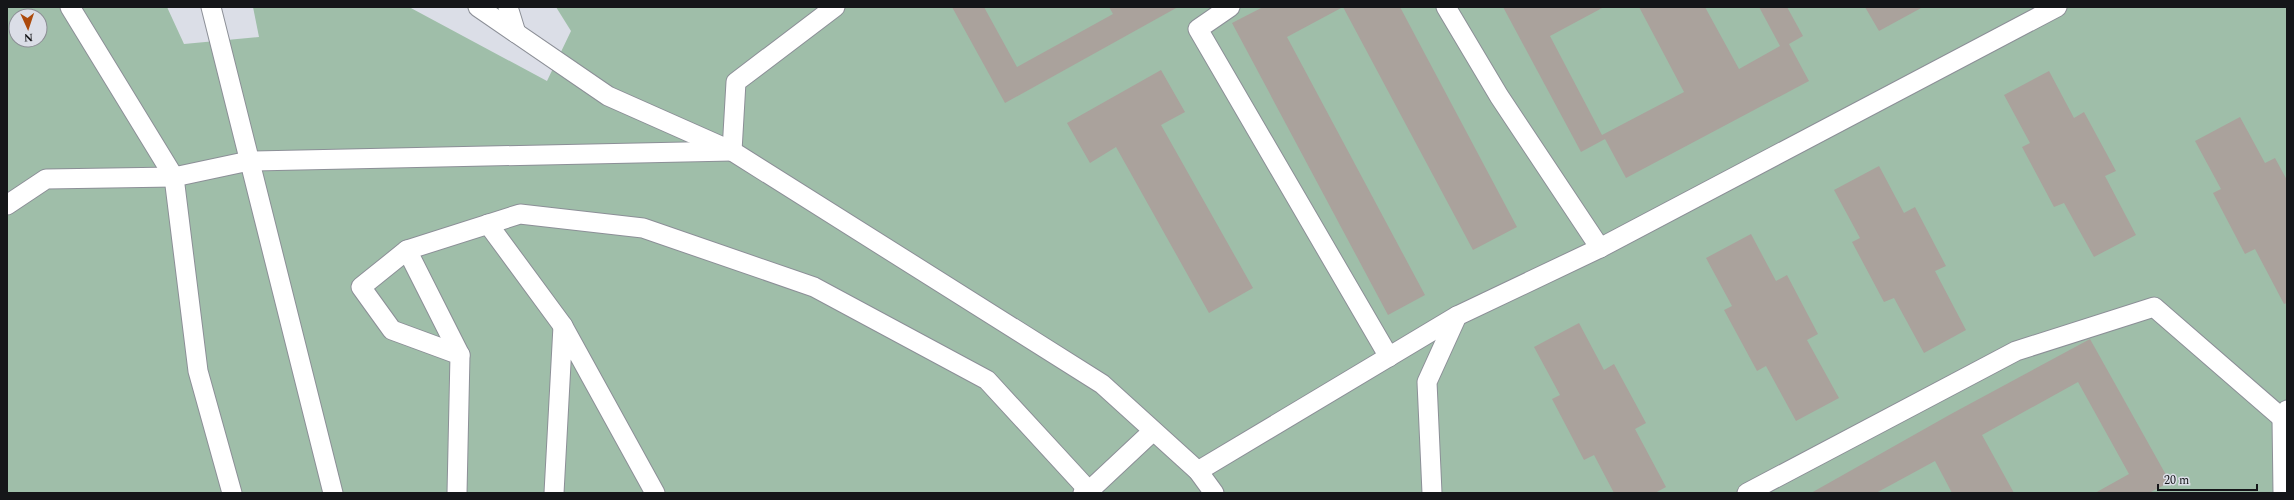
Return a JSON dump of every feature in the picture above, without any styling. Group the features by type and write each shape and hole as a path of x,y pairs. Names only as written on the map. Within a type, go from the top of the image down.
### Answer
{"lane":[{"path":"70,7 174,177 198,370 232,493"},
{"path":"211,7 333,493"},
{"path":"478,7 608,96 732,151 1102,384 1198,470 1214,493"},
{"path":"508,7 516,33"},
{"path":"732,151 736,82 835,7"},
{"path":"1230,7 1198,29 1389,357"},
{"path":"1446,7 1499,96 1600,248"},
{"path":"1198,470 1457,316 1600,248 2057,7"},
{"path":"7,191 46,179 174,177 249,161 732,151"},
{"path":"7,205 46,179"},
{"path":"460,355 392,330 361,287 407,250 520,214 643,228 814,287 987,380 1088,492 1154,431"},
{"path":"488,224 563,326 655,493"},
{"path":"407,250 460,355 457,493"},
{"path":"1747,493 2016,352 2154,307 2284,414 2283,493"},
{"path":"1432,493 1427,382 1457,316"},
{"path":"554,493 563,326"}],"green space":[{"path":"7,7 167,7 184,44 259,37 253,7 409,7 547,81 571,31 556,7 2287,7 2287,493 7,493"}],"building":[{"path":"952,7 984,7 1017,67 1113,14 1109,7 1178,7 1005,103"},
{"path":"1263,7 1343,7 1287,37 1425,295 1388,315 1232,23"},
{"path":"1343,7 1400,7 1517,227 1473,250"},
{"path":"1503,7 1604,7 1550,36 1602,135 1684,92 1639,7 1705,7 1739,69 1780,46 1759,7 1787,7 1803,36 1789,44 1809,81 1626,178 1605,139 1581,152"},
{"path":"1865,7 1923,7 1879,31"},
{"path":"1161,70 1185,112 1161,125 1253,288 1209,313 1116,147 1090,163 1067,123"},
{"path":"2049,71 2074,118 2084,112 2116,171 2105,176 2136,235 2094,257 2064,203 2054,207 2022,147 2030,143 2004,95"},
{"path":"2240,117 2265,163 2275,158 2287,180 2287,303 2284,304 2255,249 2245,254 2213,193 2221,189 2195,141"},
{"path":"1879,166 1904,213 1915,207 1946,266 1935,271 1966,330 1924,353 1894,298 1884,302 1852,242 1860,238 1834,190"},
{"path":"1751,234 1776,281 1787,275 1818,334 1807,340 1839,398 1796,421 1766,366 1757,371 1724,310 1732,306 1706,258"},
{"path":"1579,323 1604,370 1614,364 1646,423 1635,429 1666,487 1655,493 1614,493 1594,455 1584,460 1552,399 1560,395 1534,347"},
{"path":"2090,339 2170,482 2149,493 2095,493 2129,474 2078,382 1982,435 2014,493 1952,493 1935,461 1876,493 1811,493 1951,414"}]}
